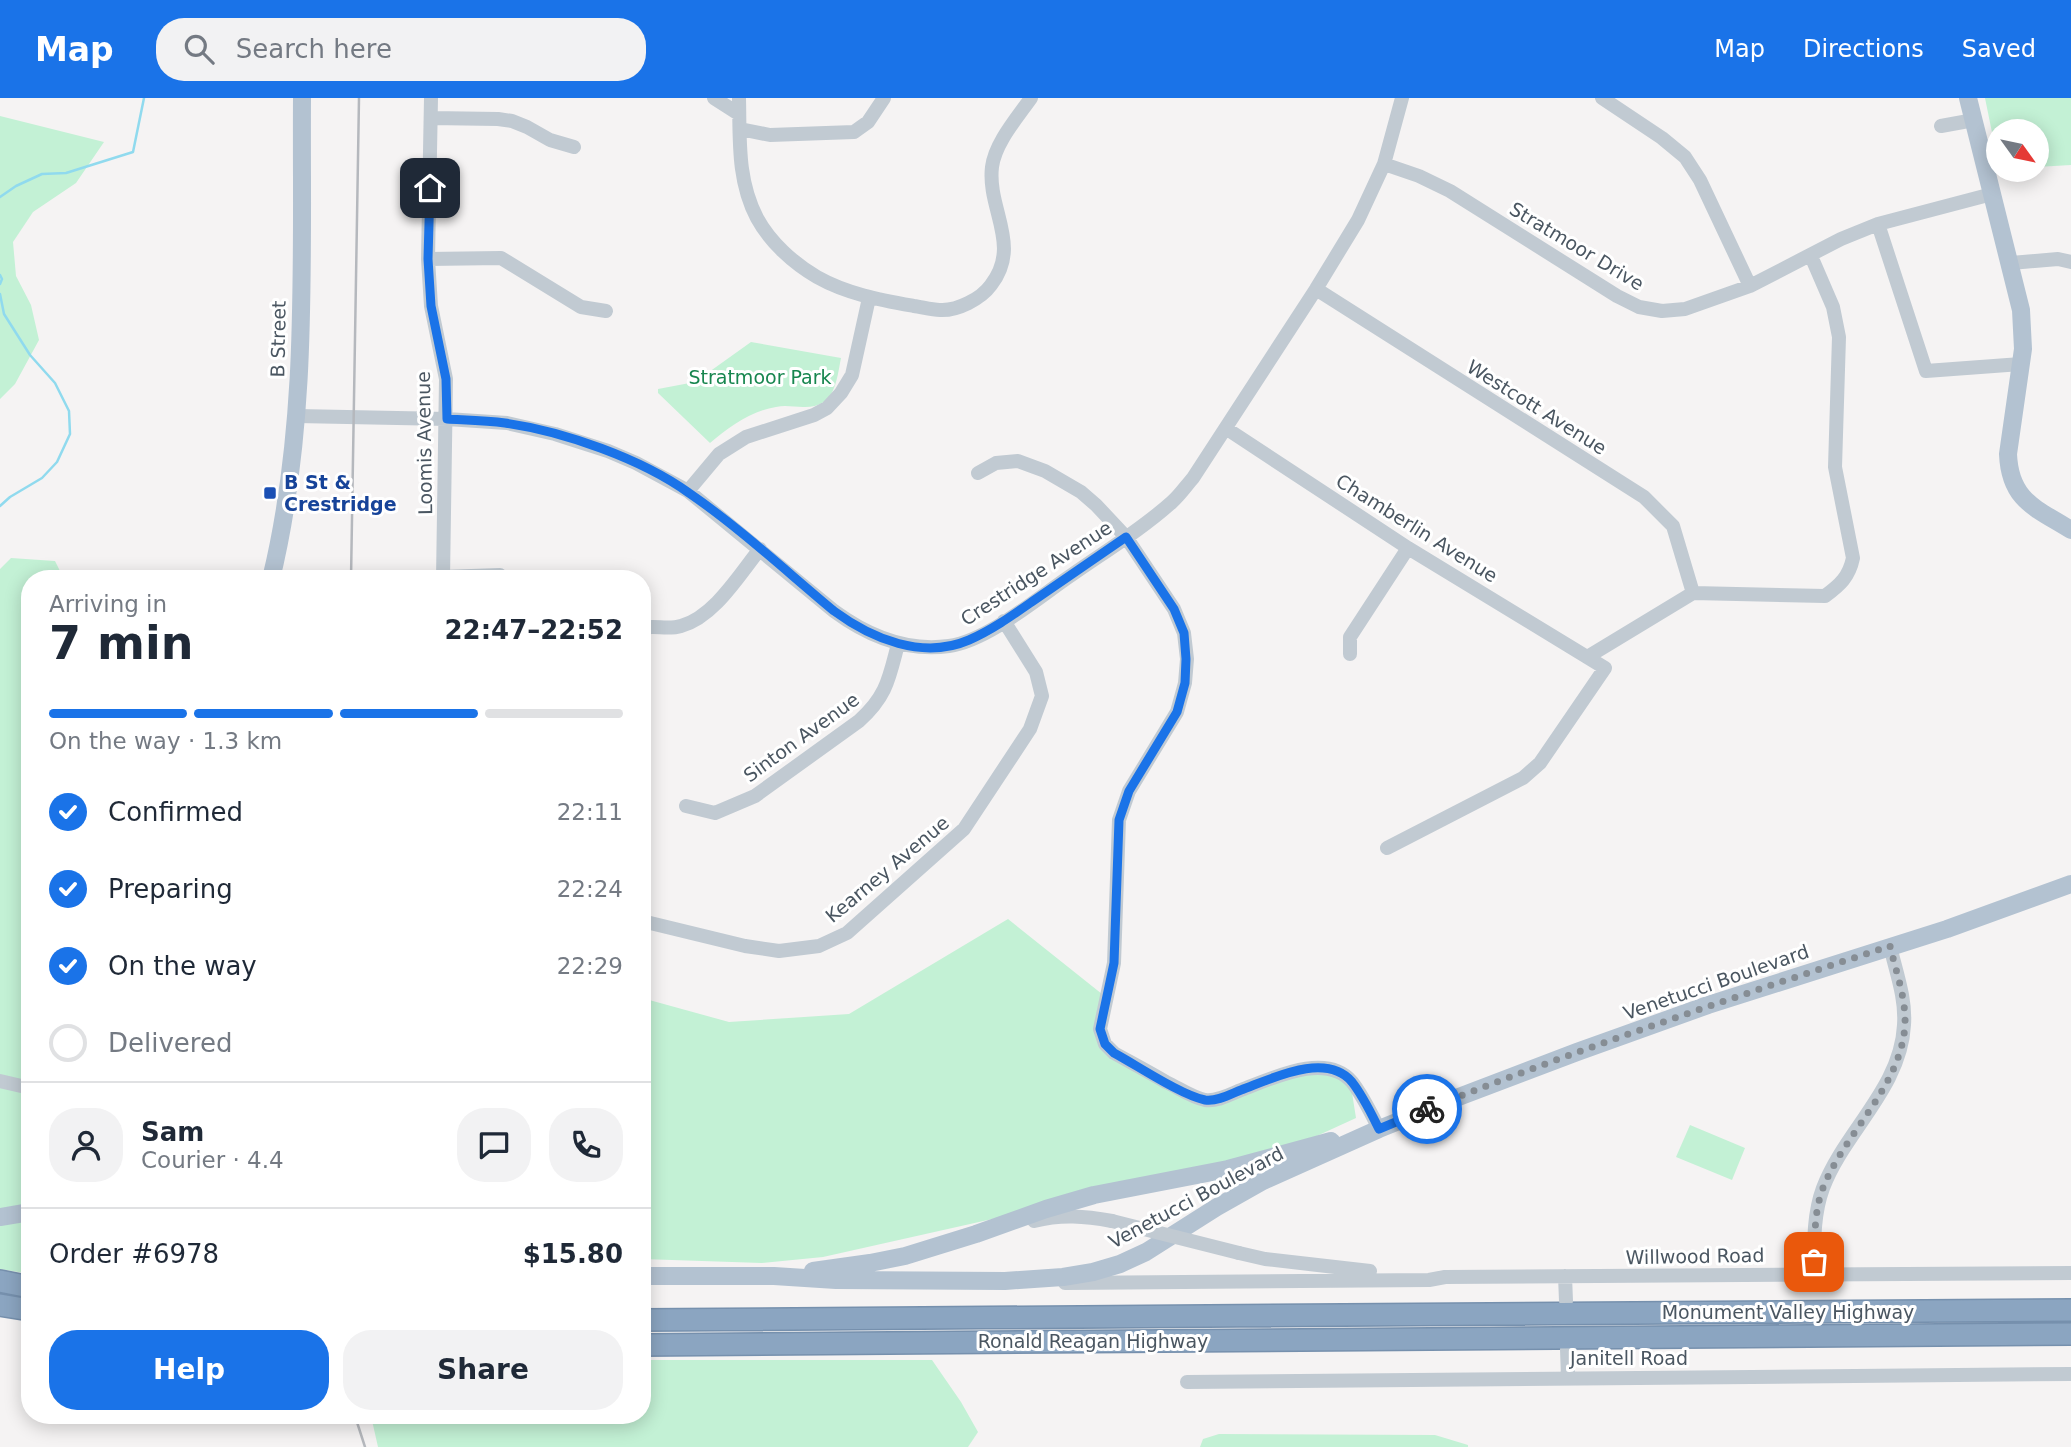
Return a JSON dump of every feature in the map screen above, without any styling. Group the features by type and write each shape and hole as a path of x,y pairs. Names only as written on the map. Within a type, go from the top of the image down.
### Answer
{"highway":[{"path":"0,1281 21,1285"},
{"path":"0,1305 21,1308"},
{"name":"Monument Valley Highway","path":"1505,1313 2071,1310"},
{"name":"Ronald Reagan Highway","path":"651,1320 1505,1313"},
{"name":"Monument Valley Highway","path":"1544,1337 2071,1334"},
{"name":"Ronald Reagan Highway","path":"651,1345 1544,1337"}],"main road":[{"name":"B Street","path":"273,570 285,506 297,416 302,98"},
{"path":"1968,98 2021,310 2021,364 2008,454 2012,481 2027,502 2071,530"},
{"name":"Venetucci Boulevard","path":"651,1276 1005,1281 1093,1272 1146,1252 1263,1181 1379,1129 1590,1047 1708,1005 1980,918 2071,884"},
{"name":"Venetucci Boulevard","path":"774,1276 905,1256 1094,1195 1228,1169 1379,1129"},
{"path":"0,1217 21,1214"},
{"path":"0,1224 21,1224"}],"street":[{"name":"Loomis Avenue","path":"432,98 428,259 431,306 446,379 443,570"},
{"path":"714,98 740,114"},
{"path":"739,98 739,153 746,195 758,220 774,243 818,278 869,298 942,310 973,302 991,285 1004,260 1004,235 991,184 992,164 1002,142 1031,98"},
{"path":"740,129 770,135 854,132 869,122 884,98"},
{"name":"Crestridge Avenue","path":"297,416 507,423 555,434 626,459 688,491 834,611 859,628 898,644 952,646 1004,621 1126,537 1172,502 1193,478 1227,429 1358,220 1384,164 1402,98"},
{"path":"1602,98 1662,138 1685,157 1700,180 1750,286"},
{"path":"431,118 512,121 550,140 573,147"},
{"path":"1941,126 1974,120"},
{"name":"Stratmoor Drive","path":"1384,164 1419,176 1450,191 1617,296 1639,307 1662,311 1685,309 1750,286 1841,239 1878,224 1992,194"},
{"path":"1878,224 1926,371 2021,364"},
{"path":"1589,656 1693,593 1825,596 1840,586 1849,573 1853,558 1835,467 1839,337 1833,307 1811,256"},
{"path":"428,259 501,258 581,307 606,310"},
{"path":"2011,263 2070,259"},
{"name":"Westcott Avenue","path":"1316,289 1644,497 1674,526 1693,593"},
{"path":"688,491 719,454 746,436 814,415 827,408 841,393 852,375 869,298"},
{"name":"Chamberlin Avenue","path":"1227,429 1408,548 1605,667 1539,763 1523,778 1387,848"},
{"path":"978,473 996,463 1018,461 1045,471 1081,492 1126,537 1174,609 1184,633 1185,683 1177,712 1129,791 1119,820 1114,963 1100,1029 1105,1044 1114,1053 1189,1094 1208,1100 1299,1070 1324,1068 1336,1071 1350,1080 1379,1129"},
{"path":"1350,654 1350,637 1408,548"},
{"path":"651,628 668,629 698,619 713,607 760,550"},
{"name":"Kearney Avenue","path":"651,923 745,946 779,951 819,946 846,933 964,829 1030,729 1042,696 1036,671 1004,621"},
{"name":"Sinton Avenue","path":"685,806 715,813 755,796 859,721 875,707 886,688 898,644"},
{"path":"1814,1274 1814,1233 1818,1203 1824,1185 1885,1084 1903,1039 1903,998 1890,946"},
{"path":"0,1081 21,1086"},
{"name":"Willwood Road","path":"976,1234 1056,1216 1083,1216 1265,1259 1351,1270 1445,1277"},
{"name":"Willwood Road","path":"1005,1281 1256,1282 1429,1280 1445,1277 2071,1273"},
{"path":"1565,1276 1566,1301"},
{"path":"1567,1349 1568,1378"},
{"name":"Janitell Road","path":"1186,1381 2071,1374"}],"green space":[{"path":"1985,98 2071,98 2071,165 2049,166 2049,119 1989,119"},
{"path":"0,116 104,142 76,183 33,212 13,242 16,276 31,305 39,340 15,384 0,399"},
{"name":"Stratmoor Park","path":"751,342 841,358 835,385 828,399 822,403 803,407 779,406 758,412 710,443 658,393 658,389 695,382"},
{"path":"11,558 55,561 60,570 21,570 21,1272 0,1269 0,569"},
{"path":"1008,919 1107,998 1100,1029 1115,1053 1189,1094 1220,1098 1307,1068 1350,1080 1356,1118 1273,1156 823,1257 762,1263 651,1259 651,1000 729,1022 849,1014"},
{"path":"1690,1125 1745,1148 1732,1180 1676,1157"},
{"path":"651,1360 932,1360 978,1432 968,1447 378,1447 373,1424 651,1424"},
{"path":"1219,1434 1435,1435 1468,1447 1200,1447 1203,1439"}],"waterway":[{"path":"0,197 42,174 66,173 133,152 144,98"},
{"path":"0,275 0,284"},
{"path":"0,294 4,314 30,355 55,383 69,411 70,434 57,462 42,478 0,506"}],"railway":[{"path":"351,570 359,98"},
{"path":"358,1424 365,1447"}],"way so far":[{"path":"1427,1109 1708,1005 1890,946 1905,1012 1903,1039 1885,1084 1824,1185 1818,1203 1814,1233 1814,1262"}],"place":[{"name":"B St & Crestridge","path":"270,493"}],"route":[{"path":"430,188 428,259 431,306 446,379 447,419 507,423 555,434 636,463 688,491 834,611 859,628 898,644 916,647 952,646 967,641 1004,621 1126,537 1174,609 1184,633 1186,659 1185,683 1177,712 1129,791 1119,820 1114,963 1100,1029 1105,1044 1114,1053 1189,1094 1208,1100 1291,1072 1324,1068 1336,1071 1350,1080 1379,1129 1427,1109"}]}
